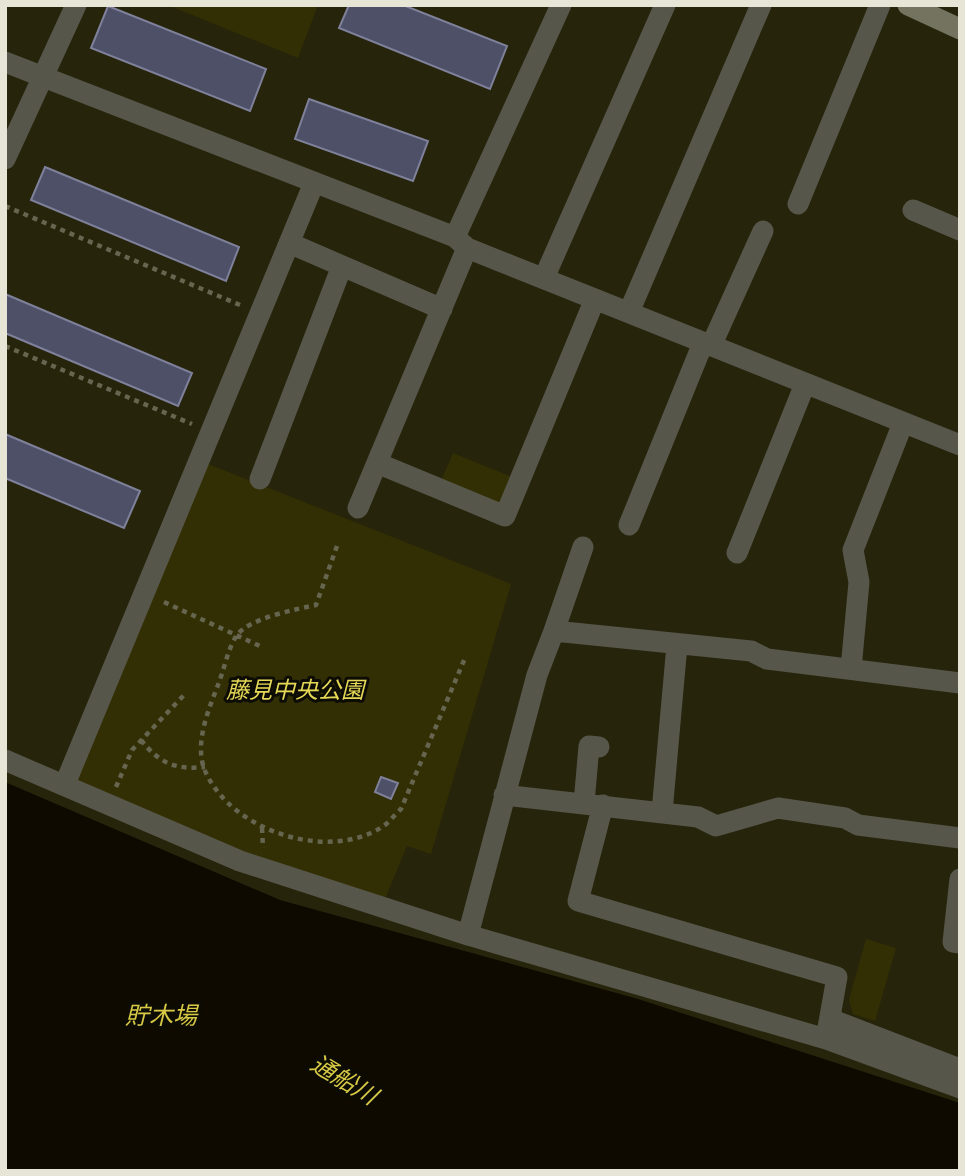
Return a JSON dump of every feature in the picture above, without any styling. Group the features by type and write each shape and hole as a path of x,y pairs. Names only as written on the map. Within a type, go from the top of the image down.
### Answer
{"street":[{"path":"5,159 76,5"},
{"path":"358,508 442,309 461,242 561,5"},
{"path":"544,278 665,5"},
{"path":"629,312 761,5"},
{"path":"798,204 880,5"},
{"path":"908,5 960,29"},
{"path":"5,62 314,183 594,299 960,445"},
{"path":"65,784 314,183"},
{"path":"913,210 960,230"},
{"path":"629,525 707,344 763,231"},
{"path":"289,243 442,309"},
{"path":"260,479 342,266"},
{"path":"377,463 505,516 594,299"},
{"path":"737,553 805,384"},
{"path":"851,669 859,582 853,550 903,424"},
{"path":"468,935 537,675 583,547"},
{"path":"554,631 751,651 767,659 960,682"},
{"path":"662,811 677,645"},
{"path":"599,747 589,746 593,804 578,901 837,978 828,1029"},
{"path":"5,760 240,861 468,935 828,1029 960,1069"},
{"path":"504,795 662,811 698,817 716,826 778,808 845,818 858,825 960,838"},
{"path":"960,879 953,942 960,943"},
{"path":"828,1029 960,1087"}],"path":[{"path":"5,206 260,313"},
{"path":"5,346 210,432"},
{"path":"337,546 316,605 285,612 252,625 237,635 204,723 205,767 235,811 262,828 308,841 347,840 382,827 401,809 465,658"},
{"path":"143,593 261,647"},
{"path":"108,804 132,750 184,695"},
{"path":"141,740 162,762 172,767 205,767"}],"green space":[{"path":"168,5 318,5 298,58"},
{"path":"453,453 512,477 501,505 441,481"},
{"name":"藤見中央公園","path":"198,460 511,584 431,854 407,846 382,906 65,784"},
{"path":"866,939 896,948 875,1021 853,1014 849,1000"}],"water":[{"name":"貯木場","path":"5,782 280,900 638,999 960,1103 960,1171 5,1171"}],"building":[{"path":"349,5 403,5 507,46 490,89 339,28"},
{"path":"108,6 266,69 250,111 91,48"},
{"path":"309,99 428,141 413,181 295,139"},
{"path":"45,167 239,247 226,281 31,200"},
{"path":"5,294 192,373 178,406 5,333"},
{"path":"5,434 140,491 124,528 5,478"},
{"path":"381,777 398,783 391,799 375,792"}],"water label":[{"name":"通船川","path":"344,1080"}]}
